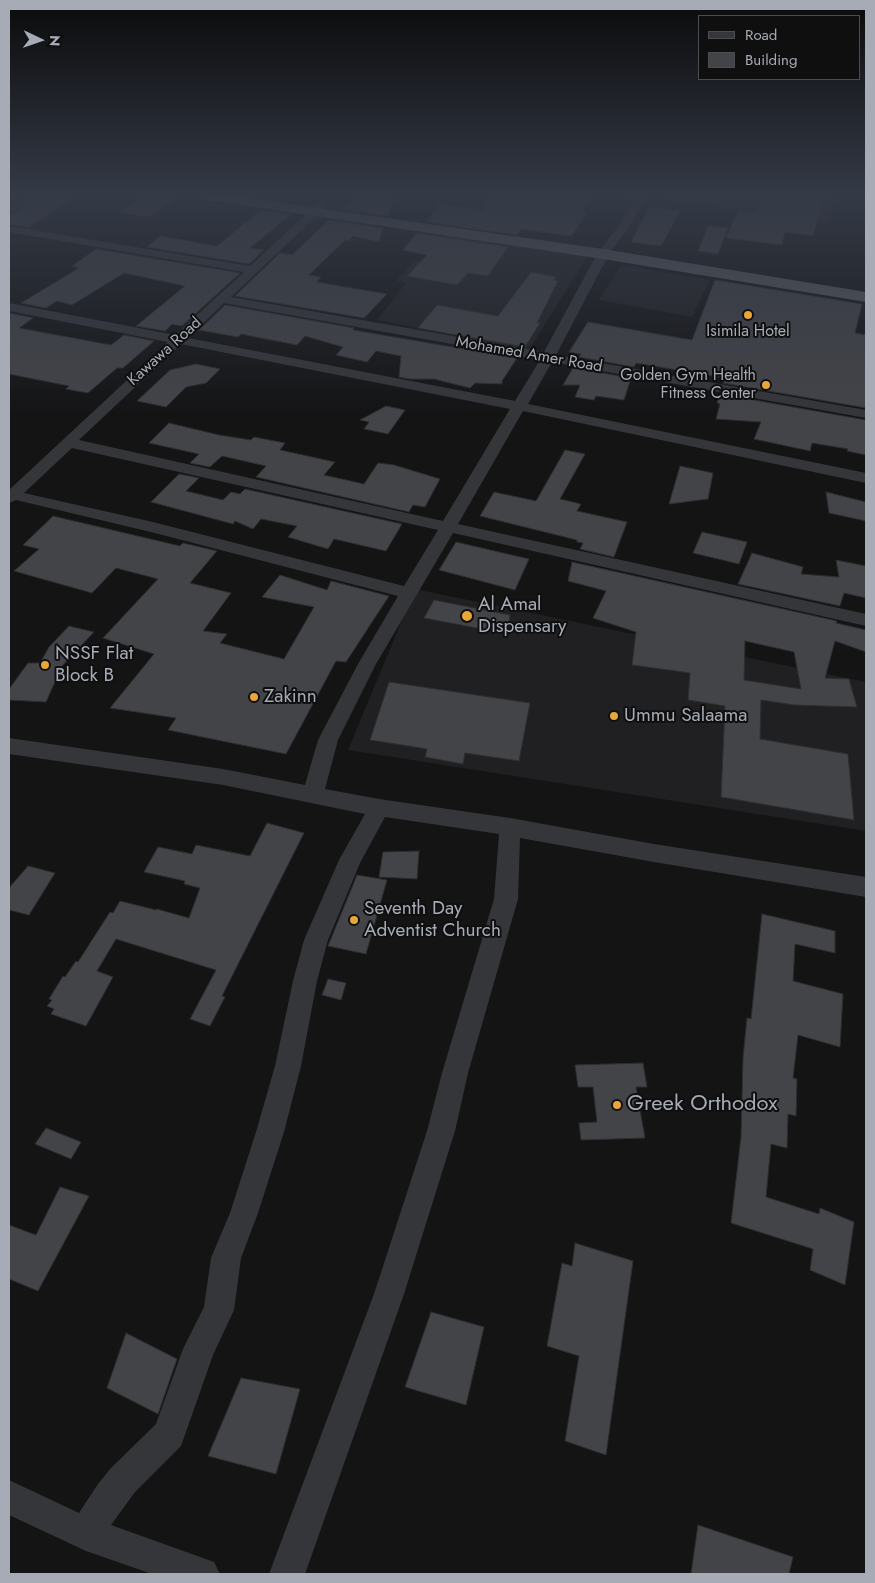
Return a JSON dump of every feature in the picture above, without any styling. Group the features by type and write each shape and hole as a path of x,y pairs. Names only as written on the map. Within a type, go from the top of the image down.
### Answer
{"highway":[{"path":"706,269 866,297"},
{"path":"722,269 866,291"}],"street":[{"path":"247,269 254,270"},
{"path":"312,794 328,740 367,664 547,359 595,269"},
{"name":"Kawawa Road","path":"11,496 254,270"},
{"name":"Mohamed Amer Road","path":"222,299 547,359 866,414"},
{"path":"9,307 518,406 866,478"},
{"path":"67,442 866,620"},
{"path":"11,496 161,529 408,594"},
{"path":"9,746 223,777 379,808 510,827 654,853 866,887"},
{"path":"86,1534 110,1496 123,1480 169,1434 198,1349 219,1310 226,1258 244,1213 270,1132 288,1066 305,981 316,940 350,860 379,808"},
{"path":"287,1574 390,1294 441,1131 455,1073 506,899 510,827"},
{"path":"9,1497 86,1534 202,1574"}],"shaded area":[{"path":"407,269 579,269 529,350 377,320 406,283 396,281"},
{"path":"619,269 644,269 710,280 692,317 599,300"},
{"name":"Ummu Salaama","path":"415,589 866,682 866,831 348,750"}],"building":[{"path":"78,269 215,269 240,273 182,326 172,324 165,331 136,326 185,286 124,273 72,305 57,301 46,308 21,303"},
{"path":"263,269 315,269 309,275 321,277 317,282 387,294 364,318 235,296"},
{"path":"414,269 493,269 488,276 468,273 457,285 407,276"},
{"path":"531,272 556,277 554,280 558,281 537,323 540,323 525,347 418,328 437,305 498,316"},
{"path":"715,280 862,304 855,333 866,335 866,408 723,383 725,378 636,363 634,367 579,357 581,354 569,352 588,322 692,340"},
{"path":"225,305 354,328 353,330 517,358 502,384 475,383 470,388 434,379 410,379 399,377 401,356 376,351 367,362 336,355 343,347 305,336 297,345 241,334 238,337 199,330"},
{"path":"9,313 33,318 19,328 111,345 124,335 154,341 123,368 117,368 88,393 66,389 69,386 9,374"},
{"path":"196,364 220,369 206,383 186,387 166,407 137,401 170,370"},
{"path":"573,368 631,378 624,400 596,396 594,400 575,397 580,385 563,385"},
{"path":"720,394 866,420 866,455 847,451 848,449 812,443 810,451 754,439 761,422 716,419 720,404 717,403"},
{"path":"386,406 405,410 388,434 364,429 369,422 360,420"},
{"path":"169,423 219,435 251,440 254,437 285,443 280,450 335,462 324,475 364,484 378,463 394,465 440,479 425,507 413,505 409,512 256,477 266,466 222,456 210,467 190,463 199,454 149,443"},
{"path":"565,450 585,454 560,499 581,504 577,511 627,522 614,557 580,549 583,543 577,542 577,540 480,516 494,492 536,501"},
{"path":"680,466 713,473 708,499 669,504"},
{"path":"179,474 199,478 186,491 223,500 231,492 240,494 245,489 402,524 386,551 334,539 328,549 288,537 297,526 261,519 253,529 235,521 233,524 151,502"},
{"path":"826,492 866,502 866,521 829,513"},
{"path":"53,516 180,546 183,543 217,551 190,583 231,593 203,631 227,634 220,643 284,659 314,607 262,597 280,575 327,590 331,581 389,596 346,662 336,661 286,754 168,730 176,718 110,708 154,654 103,638 158,579 116,568 92,593 14,571 39,549 23,545"},
{"path":"702,532 747,542 739,564 693,553"},
{"path":"456,542 529,559 515,590 439,570"},
{"path":"752,553 803,567 801,574 839,577 836,560 866,566 866,598 844,593 840,606 738,584"},
{"path":"572,562 837,621 836,623 866,630 866,652 835,641 825,678 849,679 857,707 794,705 761,700 760,739 848,754 854,820 721,797 725,706 688,700 690,673 632,665 636,632 593,618 606,591 568,581","holes":["745,641 794,652 801,689 744,680"]},
{"name":"Al Amal Dispensary","path":"434,600 510,615 508,634 424,618"},
{"name":"NSSF Flat Block B","path":"69,626 94,632 62,666 46,702 9,700 9,689 28,663 40,663 49,647"},
{"path":"389,682 530,703 519,761 465,753 463,764 425,757 427,749 370,740"},
{"path":"267,823 304,833 222,996 225,997 210,1026 190,1019 216,970 116,939 97,971 113,977 86,1026 51,1014 54,1009 47,1006 52,1000 49,999 63,976 65,977 76,961 78,962 110,912 113,913 120,901 189,918 200,888 184,884 185,881 144,872 158,847 192,854 196,845 250,856"},
{"path":"419,851 417,879 379,877 383,852"},
{"path":"28,866 55,873 29,915 9,910 9,888"},
{"name":"Seventh Day Adventist Church","path":"357,875 387,880 366,954 328,946"},
{"path":"762,914 835,931 835,953 795,944 793,981 843,994 840,1047 798,1035 793,1078 797,1079 796,1116 788,1114 787,1148 771,1144 766,1197 819,1214 820,1208 854,1222 845,1285 810,1270 813,1249 731,1223 741,1137 743,1058 747,1018 751,1019"},
{"path":"328,979 346,983 341,1000 322,995"},
{"name":"Greek Orthodox","path":"643,1063 647,1087 636,1087 645,1138 581,1140 579,1123 597,1122 593,1087 578,1087 575,1065"},
{"path":"46,1128 81,1142 71,1159 35,1144"},
{"path":"60,1187 89,1196 38,1291 9,1279 9,1225 36,1235"},
{"path":"575,1243 633,1261 606,1455 565,1441 579,1356 547,1346 562,1263 572,1266"},
{"path":"431,1312 484,1327 466,1405 405,1387"},
{"path":"126,1333 177,1359 158,1414 107,1388"},
{"path":"241,1378 300,1389 276,1474 208,1456"},
{"path":"698,1525 793,1557 789,1574 691,1574"}],"place":[{"name":"Isimila Hotel","path":"748,315"},
{"name":"Golden Gym Health Fitness Center","path":"766,385"},
{"name":"Al Amal Dispensary","path":"467,616"},
{"name":"NSSF Flat Block B","path":"45,665"},
{"name":"Zakinn","path":"254,697"},
{"name":"Ummu Salaama","path":"614,716"},
{"name":"Seventh Day Adventist Church","path":"354,920"},
{"name":"Greek Orthodox","path":"617,1105"}]}
